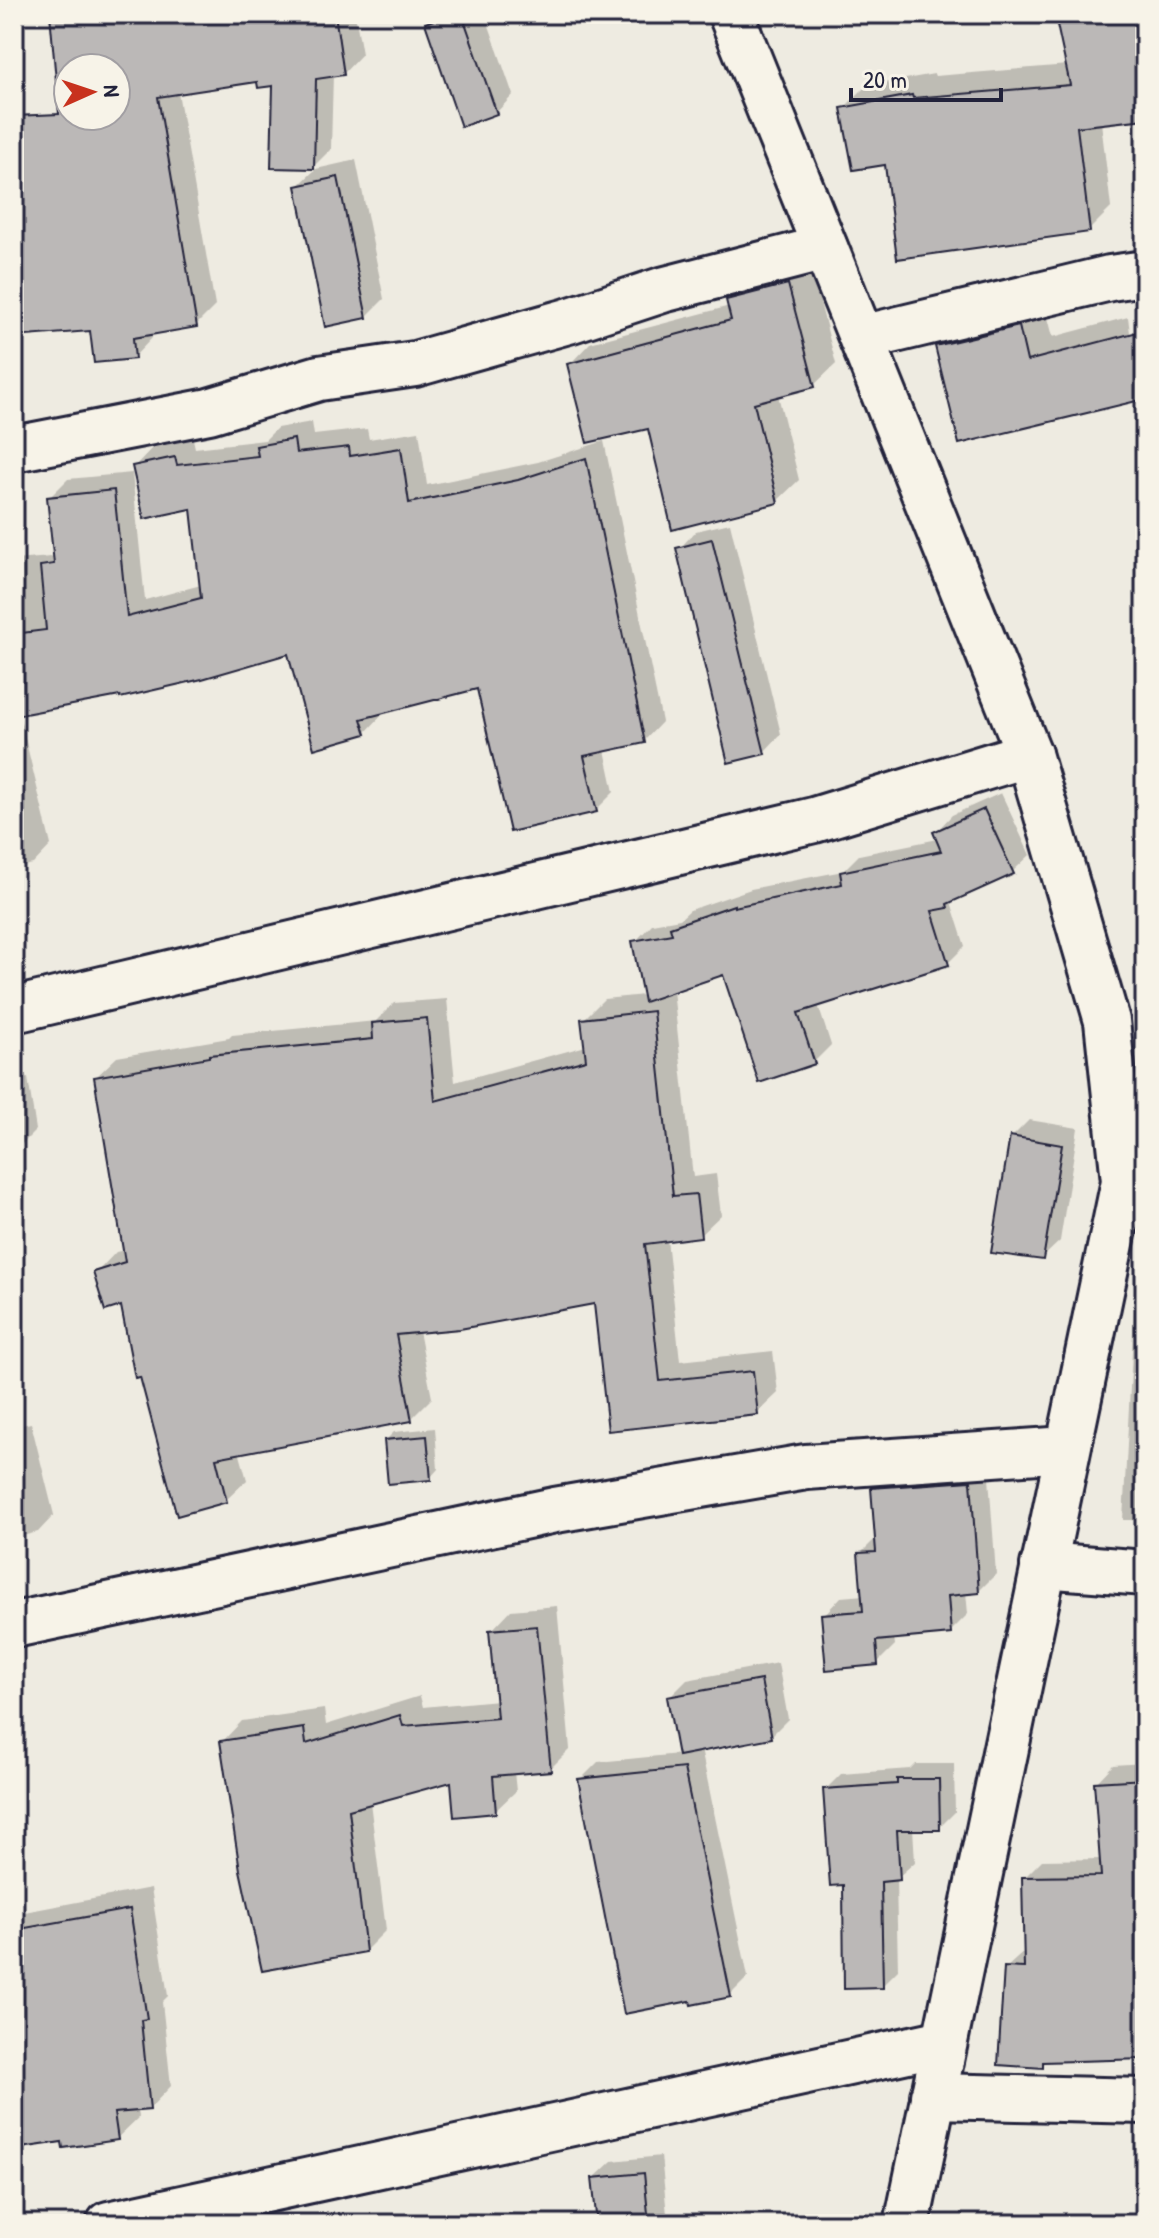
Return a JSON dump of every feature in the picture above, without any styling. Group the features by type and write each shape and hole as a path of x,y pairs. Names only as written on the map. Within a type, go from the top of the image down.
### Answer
{"street":[{"path":"731,14 1029,754 1107,1021 1134,1182 1067,1449 907,2224"},
{"path":"14,449 209,411 319,378 415,364 568,321 662,290 825,248"},
{"path":"862,338 1110,278 1145,273"},
{"path":"14,1010 814,820 1029,754"},
{"path":"14,1625 555,1510 806,1467 1067,1449"},
{"path":"1043,1565 1145,1573"},
{"path":"109,2224 944,2042"},
{"path":"933,2096 1145,2101"}],"building":[{"path":"50,14 335,14 344,75 316,79 314,169 271,168 273,86 258,88 257,82 158,97 197,327 133,338 135,359 94,363 90,331 14,337 14,116 52,114 52,132 132,132 132,52 53,52"},
{"path":"450,14 462,14 497,114 461,127 425,23"},
{"path":"1085,14 1145,14 1145,119 1077,127 1090,232 897,259 885,165 853,170 841,108 912,95 913,98 1070,85 1056,20"},
{"path":"338,177 367,318 325,327 296,186"},
{"path":"788,284 815,387 754,403 778,503 672,530 648,429 587,443 567,364 731,320 726,300"},
{"path":"1019,326 1027,361 1145,330 1145,399 959,444 935,346"},
{"path":"294,439 296,453 349,447 350,456 401,448 409,503 518,480 586,458 645,743 584,756 597,812 510,832 477,689 361,719 366,734 314,749 288,654 120,698 14,716 14,634 46,630 40,566 54,564 47,497 114,490 127,617 201,598 191,509 144,519 132,466 175,457 177,465 258,456 256,446"},
{"path":"712,539 765,754 728,763 676,548"},
{"path":"984,809 1014,874 947,904 948,908 932,911 949,965 798,1013 815,1064 759,1083 723,975 644,1002 632,941 672,934 670,927 734,905 842,884 840,872 941,851 933,832"},
{"path":"653,1011 673,1196 696,1194 701,1237 645,1244 660,1381 753,1371 758,1415 608,1431 594,1304 460,1329 396,1335 412,1421 216,1458 227,1502 177,1516 140,1377 135,1378 121,1306 105,1311 93,1272 125,1262 94,1077 209,1055 373,1039 372,1023 427,1018 435,1101 586,1060 581,1019"},
{"path":"1010,1136 1062,1145 1043,1260 991,1253"},
{"path":"427,1436 431,1480 388,1484 384,1440"},
{"path":"971,1481 979,1593 948,1596 951,1634 876,1641 878,1665 826,1670 821,1614 863,1611 858,1553 876,1552 871,1488"},
{"path":"537,1626 551,1771 493,1776 496,1813 454,1817 451,1782 349,1810 366,1952 262,1971 240,1870 220,1741 304,1728 306,1744 400,1715 403,1726 497,1718 489,1630"},
{"path":"761,1680 772,1738 678,1756 667,1697"},
{"path":"684,1768 731,1997 691,2005 690,2001 624,2014 578,1779"},
{"path":"897,1779 939,1779 940,1830 897,1830 900,1880 881,1882 883,1988 844,1989 843,1885 830,1886 823,1789 897,1784"},
{"path":"1145,1779 1145,2059 1043,2062 1043,2068 998,2065 1004,1967 1024,1968 1022,1877 1101,1876 1094,1782"},
{"path":"130,1909 147,2019 141,2020 150,2110 114,2113 118,2140 63,2148 62,2142 14,2149 14,1930"},
{"path":"644,2173 649,2224 597,2224 592,2178"}]}
